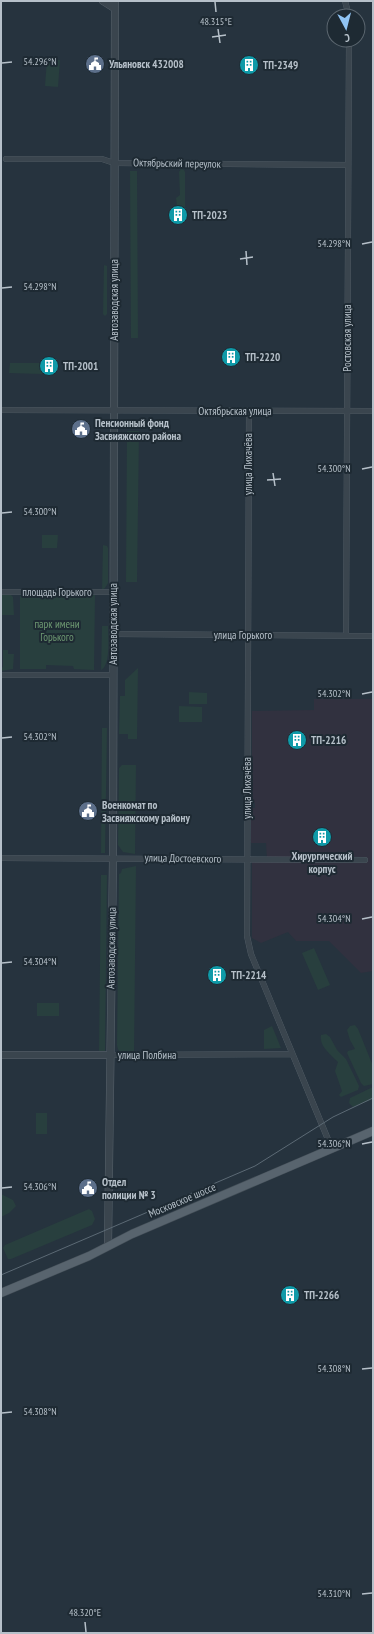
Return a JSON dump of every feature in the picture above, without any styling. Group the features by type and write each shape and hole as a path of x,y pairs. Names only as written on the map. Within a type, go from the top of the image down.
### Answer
{"main road":[{"name":"Московское шоссе","path":"1,1293 139,1231 373,1131"}],"street":[{"path":"103,1 114,5"},
{"name":"Автозаводская улица","path":"108,1246 113,858 114,5"},
{"name":"Ростовская улица","path":"346,635 349,48"},
{"name":"Октябрьский переулок","path":"6,159 102,159 114,163 348,165"},
{"name":"Октябрьская улица","path":"1,410 373,410"},
{"name":"улица Лихачёва","path":"248,411 247,936 249,948 332,1149"},
{"name":"площадь Горького","path":"1,592 114,592"},
{"name":"улица Горького","path":"114,634 373,636"},
{"path":"1,675 113,674"},
{"name":"улица Достоевского","path":"1,858 364,860"},
{"name":"улица Полбина","path":"1,1055 110,1056 292,1054"}],"shaded area":[{"path":"314,699 373,699 373,971 361,973 329,941 296,941 288,932 261,943 252,938 252,862 267,862 267,859 266,843 251,843 251,808 255,808 255,803 252,803 252,711 314,710"}],"green space":[{"path":"47,59 60,60 58,87 45,86"},
{"path":"181,169 185,172 185,212 182,212 182,208 177,206 176,198 180,195 179,172"},
{"path":"130,171 137,171 138,338 131,338"},
{"path":"104,265 107,266 107,314 105,316 103,314"},
{"path":"10,363 43,363 42,374 9,373"},
{"path":"127,431 139,431 137,582 126,582"},
{"path":"42,535 58,535 57,548 42,548"},
{"path":"103,545 107,546 108,548 108,583 102,590"},
{"path":"2,595 11,595 13,597 14,615 1,615"},
{"name":"парк имени Горького","path":"95,595 94,670 74,669 73,666 46,665 46,669 20,669 20,596"},
{"path":"102,626 108,626 108,657 104,667 101,670"},
{"path":"3,650 8,650 8,654 14,654 13,669 1,671 1,668 3,667"},
{"path":"138,668 137,739 128,739 128,734 119,734 120,696 125,696 125,680"},
{"path":"189,692 207,693 207,704 189,704"},
{"path":"179,706 202,707 202,722 179,722"},
{"path":"102,728 107,728 105,853 101,853"},
{"path":"122,765 136,765 135,854 123,852 118,845 119,768"},
{"path":"136,866 134,1054 128,1054 119,1051 117,1045 119,874 121,873 122,869"},
{"path":"101,875 107,875 105,1052 99,1052"},
{"path":"314,948 330,985 318,990 302,953"},
{"path":"37,1003 59,1003 59,1016 37,1016"},
{"path":"355,1025 373,1066 373,1084 364,1086 361,1083 347,1053 348,1051 355,1049 347,1030 350,1026"},
{"path":"272,1026 281,1048 264,1049 264,1030"},
{"path":"326,1034 330,1037 337,1050 346,1059 359,1086 358,1090 341,1097 339,1095 342,1091 335,1071 338,1062 326,1050 321,1039 321,1035"},
{"path":"373,1087 373,1099 353,1107 349,1103 350,1098"},
{"path":"36,1113 47,1113 47,1134 36,1134"},
{"path":"1,1194 13,1200 16,1206 9,1213 1,1217"},
{"path":"89,1209 92,1211 95,1219 92,1225 8,1259 3,1248 5,1245"}],"tram line":[{"path":"1,1275 255,1166 333,1117 373,1098"}],"place":[{"name":"Ульяновск 432008","path":"95,64"},
{"name":"ТП-2349","path":"249,65"},
{"name":"ТП-2023","path":"178,215"},
{"name":"ТП-2220","path":"231,357"},
{"name":"ТП-2001","path":"49,366"},
{"name":"Пенсионный фонд Засвияжского района","path":"81,429"},
{"name":"ТП-2216","path":"297,740"},
{"name":"Военкомат по Засвияжскому району","path":"88,811"},
{"name":"Хирургический корпус","path":"322,837"},
{"name":"ТП-2214","path":"217,975"},
{"name":"Отдел полиции № 3","path":"88,1188"},
{"name":"ТП-2266","path":"290,1295"}]}
